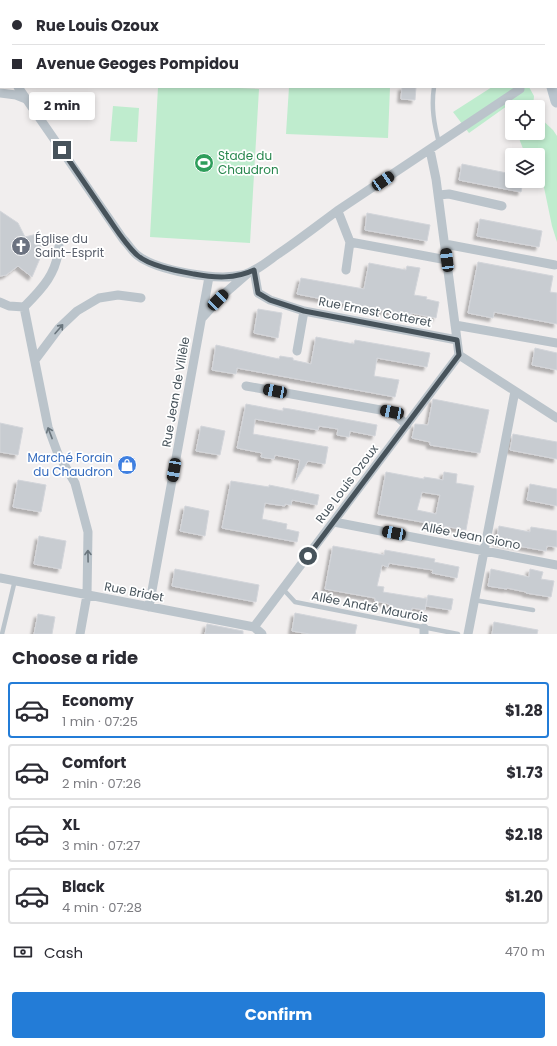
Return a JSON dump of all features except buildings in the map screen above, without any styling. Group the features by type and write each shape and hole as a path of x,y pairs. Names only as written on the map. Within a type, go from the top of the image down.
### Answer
{"main road":[{"path":"553,88 557,101"}],"street":[{"path":"19,88 124,239 138,255 153,263 174,270 209,277 242,275 271,260 337,212 520,88"},
{"path":"0,93 16,95 26,100"},
{"path":"430,150 439,195 459,355 557,418"},
{"path":"439,195 449,194 502,206"},
{"path":"337,212 340,214 350,242 346,270"},
{"path":"350,242 447,260"},
{"path":"445,244 555,265"},
{"path":"0,302 9,306 24,307 38,294 52,272 58,258 60,246"},
{"path":"252,271 258,293 270,300 304,311"},
{"path":"202,318 224,294 252,271"},
{"name":"Rue Jean de Villèle","path":"149,607 209,277"},
{"path":"35,360 59,328 78,311 99,298 118,294 141,298"},
{"path":"24,307 48,428 58,454 75,482 88,532 87,594 80,634"},
{"name":"Rue Ernest Cotteret","path":"297,351 304,311 457,340"},
{"path":"455,325 557,343"},
{"name":"Rue Louis Ozoux","path":"254,627 459,355"},
{"path":"246,386 392,412 407,425"},
{"path":"468,634 515,391"},
{"name":"Allée Jean Giono","path":"334,522 557,565"},
{"name":"Rue Bridet","path":"0,578 254,627"},
{"path":"254,627 262,634"}],"lane":[{"path":"434,88 432,109 433,123 439,143"},
{"path":"2,634 15,580"},
{"name":"Allée André Maurois","path":"283,589 295,602 424,631 458,634"},
{"path":"474,600 533,610"}],"green space":[{"name":"Stade du Chaudron","path":"158,88 259,89 250,243 150,237"},
{"path":"289,88 390,88 388,138 286,134"},
{"path":"490,88 530,88 534,96 534,100 505,100 505,107 469,133 453,112"},
{"path":"113,106 139,108 137,142 110,141"},
{"path":"545,123 557,136 557,242 544,188 545,148 523,148 520,140 545,140"}],"place":[{"name":"Stade du Chaudron","path":"204,163"},
{"name":"Église du Saint-Esprit","path":"21,246"},
{"name":"Marché Forain du Chaudron","path":"127,465"}],"route":[{"path":"62,150 124,239 138,255 153,263 174,270 209,277 242,275 254,270 258,293 270,300 304,311 457,340 459,355 308,556"}]}
